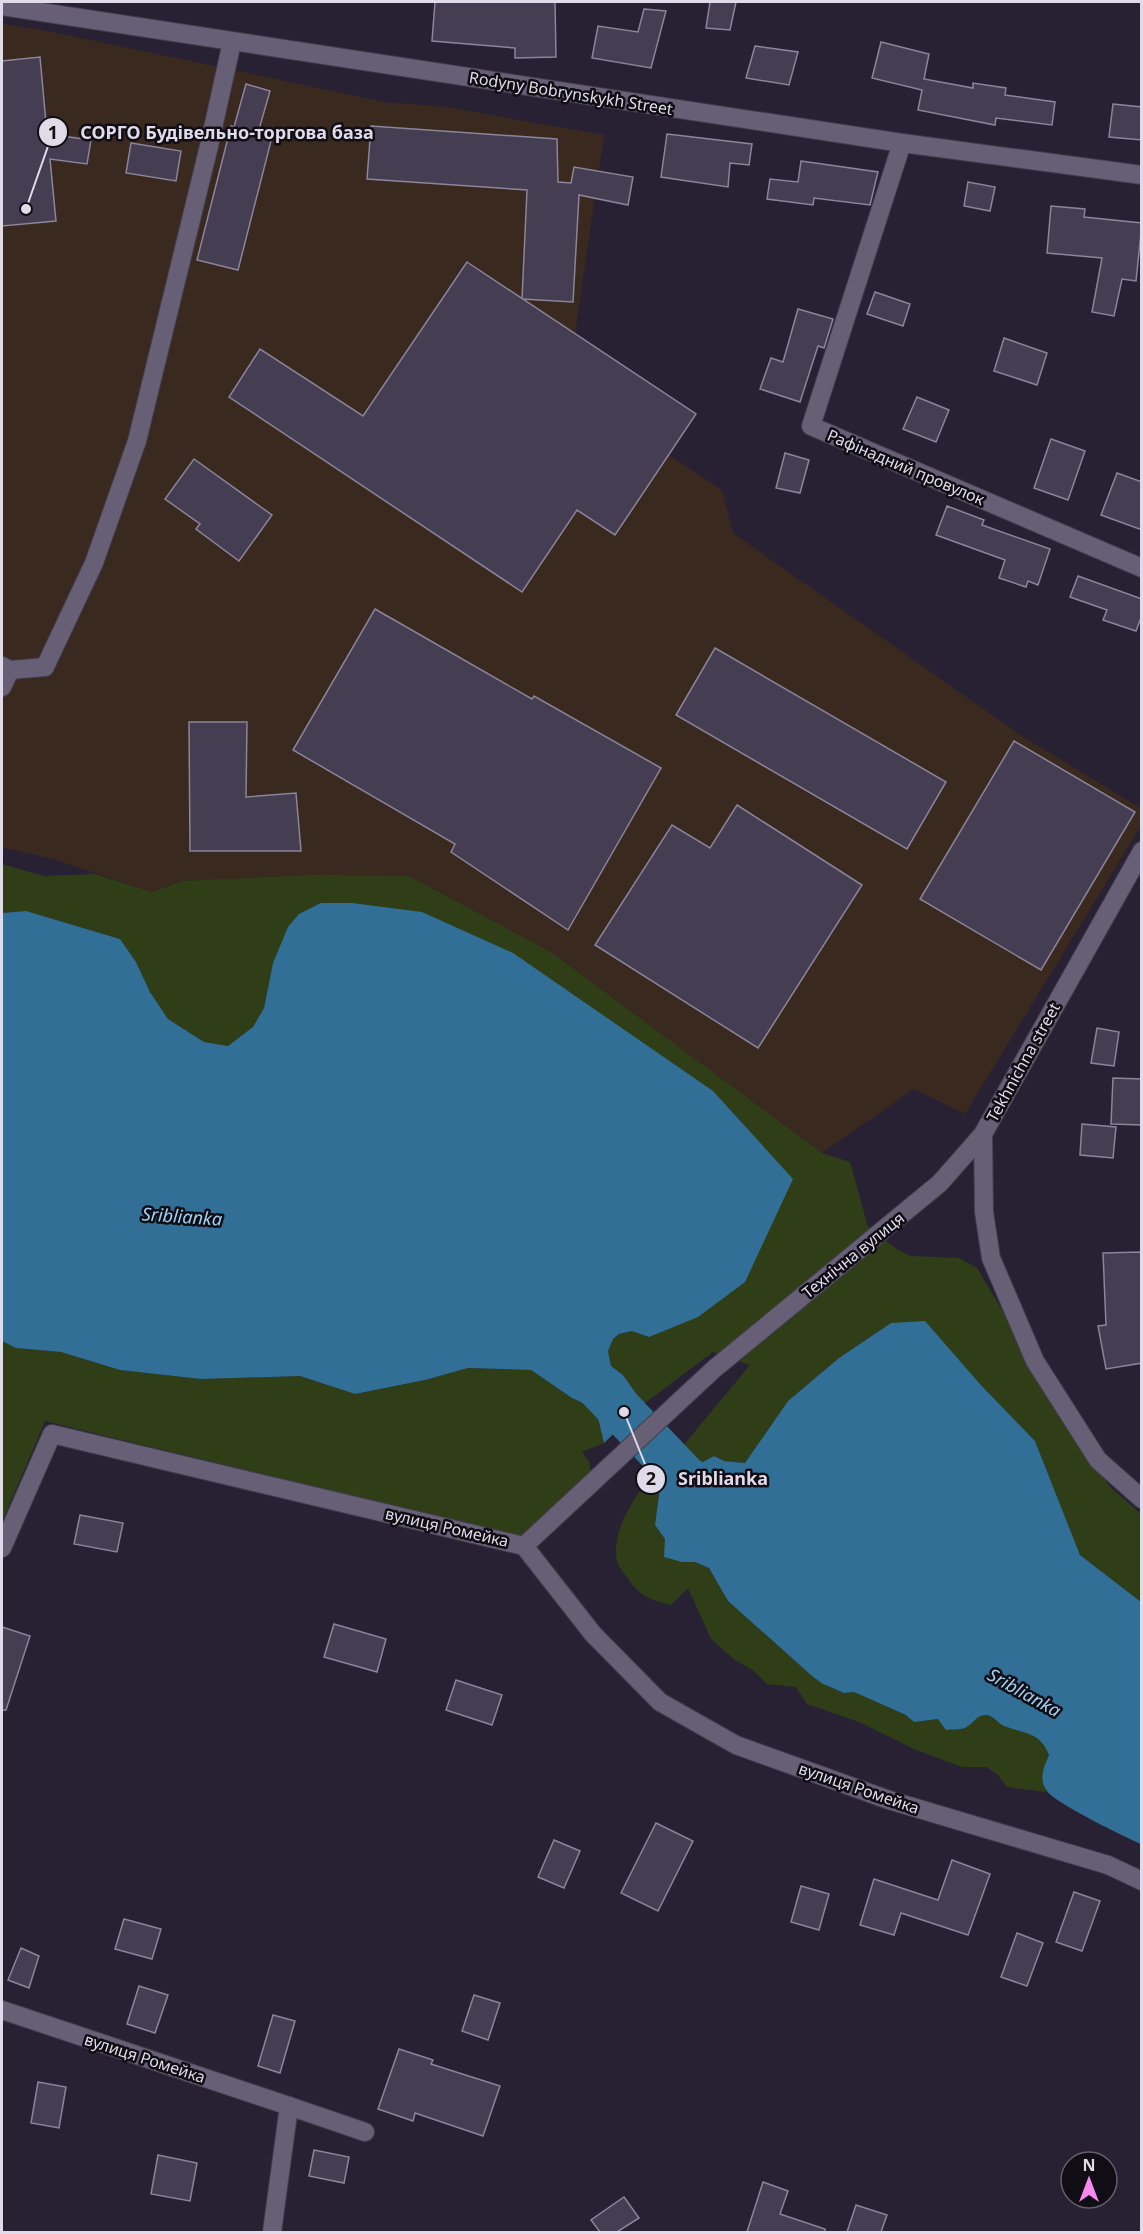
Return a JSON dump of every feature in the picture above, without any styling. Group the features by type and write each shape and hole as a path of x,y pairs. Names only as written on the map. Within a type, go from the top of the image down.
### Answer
{"street":[{"name":"Rodyny Bobrynskykh Street","path":"2,6 902,143 1142,175"},
{"path":"2,687 5,668 45,667 94,563 137,441 207,157 232,42"},
{"name":"Рафінадний провулок","path":"902,143 811,426 1142,568"},
{"name":"Tekhnichna street","path":"1142,851 983,1134 984,1212 991,1258 1035,1361 1098,1460 1142,1499"},
{"name":"Технічна вулиця","path":"524,1546 714,1369 940,1183 983,1134"},
{"name":"вулиця Ромейка","path":"2,1548 52,1434 524,1546 593,1634 660,1702 736,1745 889,1800 1108,1865 1142,1881"},
{"name":"вулиця Ромейка","path":"2,2010 364,2132"},
{"path":"272,2232 289,2106"}],"shaded area":[{"path":"2,24 38,29 385,102 447,107 604,135 575,334 696,414 669,455 722,490 733,533 1019,734 1142,809 1141,826 965,1114 914,1089 822,1153 551,952 409,876 182,881 152,892 56,860 2,847"}],"green space":[{"path":"2,864 44,876 95,874 152,892 182,881 314,875 409,876 551,952 822,1153 850,1162 868,1227 895,1248 910,1256 959,1258 977,1268 1005,1315 1019,1349 1110,1487 1141,1514 1141,1602 1080,1555 1035,1441 979,1383 891,1323 839,1358 788,1401 745,1463 724,1461 714,1456 703,1462 689,1458 682,1447 750,1365 713,1352 645,1403 623,1375 611,1366 608,1351 613,1339 619,1334 632,1331 273,963 264,1008 253,1027 228,1046 204,1042 168,1019 150,992 136,962 120,939 26,911 2,913"},
{"path":"2,1341 16,1348 61,1352 120,1370 201,1379 300,1376 355,1394 425,1380 468,1368 531,1370 572,1398 597,1409 604,1443 582,1452 589,1462 591,1476 521,1537 45,1421 2,1522"},
{"path":"650,1476 660,1487 655,1525 682,1562 695,1562 709,1568 728,1601 812,1676 832,1688 843,1692 854,1692 906,1715 914,1722 938,1719 967,1727 978,1717 985,1715 991,1716 1000,1724 1035,1736 1045,1746 1049,1755 1044,1774 1047,1792 1007,1787 997,1774 986,1767 962,1767 914,1749 859,1722 807,1704 796,1687 767,1684 754,1671 735,1660 711,1639 688,1588 671,1605 640,1593 619,1567 616,1549 617,1538 625,1516"}],"water":[{"path":"321,903 352,903 422,912 513,953 713,1091 793,1179 745,1282 698,1317 649,1337 632,1331 619,1334 613,1339 608,1351 611,1366 623,1375 645,1403 604,1443 596,1409 572,1398 531,1370 468,1368 425,1380 355,1394 300,1376 201,1379 120,1370 61,1352 16,1348 2,1341 2,913 26,911 120,939 136,962 150,992 168,1019 204,1042 228,1046 253,1027 264,1008 273,963 288,927 299,914"},
{"path":"925,1321 979,1383 1035,1441 1080,1555 1141,1602 1141,1844 1076,1811 1047,1791 1042,1778 1049,1755 1036,1737 1004,1726 987,1715 981,1716 965,1728 946,1730 938,1719 914,1722 906,1715 854,1692 844,1693 823,1684 728,1601 709,1568 695,1562 682,1562 664,1557 665,1539 655,1525 660,1487 657,1465 682,1447 690,1458 703,1462 714,1456 724,1461 745,1463 788,1401 839,1358 891,1323"}],"building":[{"path":"435,2 555,2 556,57 515,58 515,48 432,41"},
{"path":"710,2 736,2 730,30 706,28"},
{"path":"644,9 666,11 651,68 592,58 598,26 638,32"},
{"path":"881,42 929,54 924,79 973,88 973,83 1006,88 1005,95 1055,102 1052,125 996,118 995,125 918,110 922,90 872,78"},
{"path":"755,46 798,52 789,85 746,78"},
{"path":"40,57 47,134 91,140 87,164 50,159 56,221 2,226 2,61"},
{"path":"246,84 270,91 258,133 272,137 238,270 197,260 231,126 234,127"},
{"path":"1113,104 1142,107 1142,140 1109,137"},
{"path":"371,126 557,139 558,182 571,183 574,167 633,177 628,205 579,195 573,302 522,299 527,190 367,179"},
{"path":"667,134 752,144 749,165 730,163 728,187 661,177"},
{"path":"131,143 181,151 176,181 126,173"},
{"path":"801,161 878,172 870,205 814,198 813,205 767,199 770,179 798,182"},
{"path":"968,182 995,187 990,211 964,206"},
{"path":"1051,206 1085,209 1084,217 1142,223 1136,281 1122,279 1114,316 1092,312 1102,258 1047,253"},
{"path":"467,262 696,414 615,535 577,510 522,592 229,397 260,349 363,416"},
{"path":"875,292 910,304 903,326 867,314"},
{"path":"798,309 833,319 824,348 818,346 800,402 760,389 771,358 783,362"},
{"path":"1004,338 1047,353 1037,385 994,371"},
{"path":"917,397 949,410 936,442 903,429"},
{"path":"1051,439 1085,451 1068,500 1034,488"},
{"path":"785,453 809,460 800,493 776,488"},
{"path":"194,459 272,515 239,561 196,529 200,524 165,499"},
{"path":"1117,473 1142,482 1142,530 1101,515"},
{"path":"947,506 984,520 982,525 1050,549 1038,585 1028,581 1026,587 999,578 1005,560 936,535"},
{"path":"1078,576 1142,599 1142,615 1136,631 1103,620 1107,610 1070,597"},
{"path":"375,609 532,699 534,696 661,768 568,930 451,852 455,844 293,750"},
{"path":"715,648 946,782 907,849 676,715"},
{"path":"189,722 247,722 246,797 296,793 301,851 190,851"},
{"path":"1014,741 1135,812 1041,970 920,899"},
{"path":"737,805 862,885 758,1048 595,945 672,825 710,848"},
{"path":"1097,1028 1119,1032 1114,1066 1091,1063"},
{"path":"1113,1078 1142,1079 1142,1125 1111,1124"},
{"path":"1082,1124 1116,1127 1113,1158 1080,1155"},
{"path":"1141,1252 1142,1363 1106,1369 1098,1326 1106,1325 1103,1253"},
{"path":"80,1515 123,1523 117,1552 74,1544"},
{"path":"334,1624 386,1639 377,1672 324,1657"},
{"path":"2,1627 30,1636 6,1710 2,1710"},
{"path":"456,1680 502,1695 492,1725 446,1710"},
{"path":"656,1823 693,1841 658,1911 621,1893"},
{"path":"554,1840 580,1851 564,1888 538,1877"},
{"path":"952,1860 990,1874 968,1935 901,1913 894,1935 860,1925 874,1879 938,1900"},
{"path":"801,1886 829,1894 819,1930 791,1922"},
{"path":"1074,1892 1100,1901 1082,1951 1056,1942"},
{"path":"124,1919 161,1929 152,1959 115,1949"},
{"path":"1017,1933 1043,1943 1027,1986 1001,1977"},
{"path":"21,1948 39,1956 29,1988 8,1980"},
{"path":"139,1986 168,1995 155,2033 127,2024"},
{"path":"474,1995 500,2003 488,2040 462,2031"},
{"path":"273,2015 295,2021 280,2073 258,2066"},
{"path":"399,2049 433,2060 431,2064 500,2086 483,2136 415,2113 413,2121 378,2109"},
{"path":"38,2082 66,2087 59,2128 31,2123"},
{"path":"314,2150 349,2157 344,2183 309,2176"},
{"path":"158,2155 197,2163 190,2201 151,2194"},
{"path":"763,2182 788,2191 780,2214 825,2229 825,2232 747,2232"},
{"path":"624,2197 639,2218 617,2232 600,2232 591,2220"},
{"path":"856,2205 887,2215 881,2232 847,2232"}],"waterway":[{"name":"Sriblianka","path":"586,1374 694,1487 711,1499"}],"place":[{"name":"СОРГО Будівельно-торгова база","path":"26,209"},
{"name":"Sriblianka","path":"624,1412"}]}
